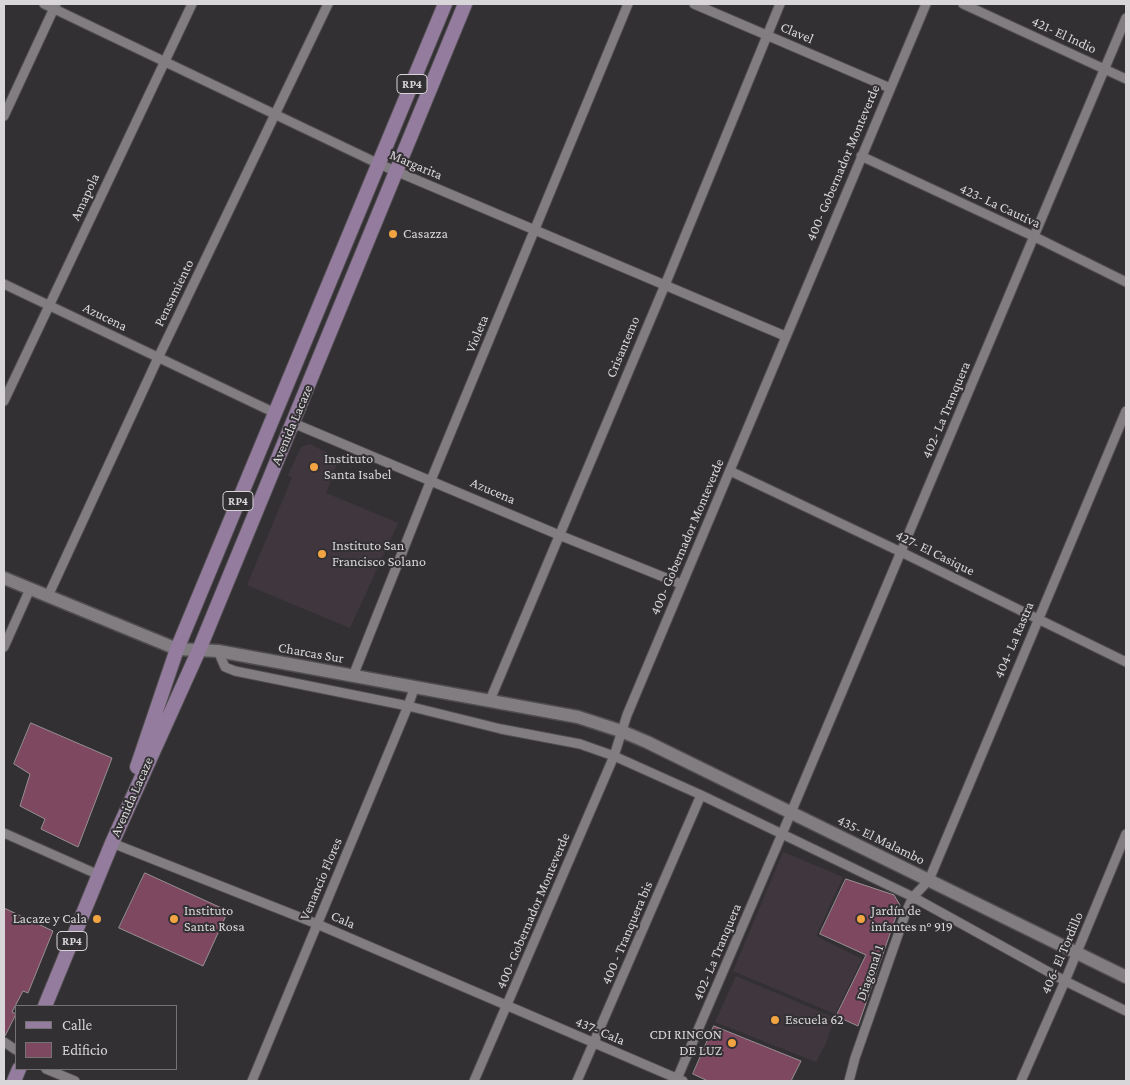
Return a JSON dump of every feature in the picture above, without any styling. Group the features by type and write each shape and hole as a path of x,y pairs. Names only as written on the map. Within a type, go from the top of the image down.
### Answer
{"main road":[{"name":"Avenida Lacaze","path":"112,843 177,649 445,4"},
{"name":"Avenida Lacaze","path":"44,1005 112,843 199,650 465,4"},
{"path":"293,423 308,373 363,241 381,188 382,180 379,164"},
{"name":"Charcas Sur","path":"4,578 177,649 218,651 415,686 578,717 621,731"},
{"name":"435- El Malambo","path":"621,731 791,812 1126,977"}],"street":[{"name":"Margarita","path":"44,4 55,6 396,172 785,336"},
{"name":"Amapola","path":"4,401 192,4"},
{"name":"Pensamiento","path":"48,596 158,358 328,4"},
{"name":"Violeta","path":"353,676 431,480 628,4"},
{"name":"Clavel","path":"694,4 890,88"},
{"name":"Crisantemo","path":"490,700 665,285 780,4"},
{"name":"400- Gobernador Monteverde","path":"474,1081 614,756 621,731 785,336 926,4"},
{"name":"421- El Indio","path":"963,4 1126,79"},
{"path":"4,116 55,6"},
{"name":"402- La Tranquera","path":"679,1080 1126,18"},
{"name":"423- La Cautiva","path":"861,156 1035,237 1126,282"},
{"name":"Azucena","path":"4,284 275,413"},
{"name":"404- La Rastra","path":"929,880 1126,411"},
{"name":"Azucena","path":"293,423 559,535 682,584"},
{"name":"427- El Casique","path":"730,471 1126,662"},
{"path":"4,647 30,589"},
{"path":"218,651 225,666 236,671 408,706 502,729 580,744 614,756 701,795 913,897 1065,981 1126,1011"},
{"name":"Venancio Flores","path":"252,1081 415,686"},
{"name":"400 - Tranquera bis","path":"577,1081 701,795"},
{"path":"4,833 99,876"},
{"name":"406- El Tordillo","path":"1021,1081 1126,834"},
{"name":"Cala","path":"112,843 317,924 506,1006"},
{"name":"Diagonal 1","path":"849,1081 855,1058 906,912 913,897 929,880"},
{"name":"437- Cala","path":"506,1006 679,1080"},
{"path":"4,1042 15,1049"},
{"path":"48,1070 75,1081"}],"shaded area":[{"name":"Instituto San Francisco Solano","path":"310,444 339,459 326,493 398,523 350,628 247,585 292,478 288,475 301,447"},
{"path":"783,852 843,877 816,936 862,959 835,1014 733,971"},
{"name":"Escuela 62","path":"736,976 835,1018 826,1043 816,1062 715,1022"}],"building":[{"path":"31,723 112,758 78,847 41,829 45,819 20,806 30,774 14,764"},
{"name":"Instituto Santa Rosa","path":"145,873 228,911 203,966 119,928"},
{"name":"Jardín de infantes n° 919","path":"846,879 894,895 900,905 858,1026 836,1016 866,955 820,934"},
{"path":"4,908 53,931 28,993 23,991 15,1005 12,1012 15,1016 4,1036"},
{"name":"CDI RINCON DE LUZ","path":"714,1026 801,1061 791,1081 708,1081 693,1074"}],"place":[{"name":"Casazza","path":"393,234"},
{"name":"Instituto Santa Isabel","path":"314,467"},
{"name":"Instituto San Francisco Solano","path":"322,554"},
{"name":"Lacaze y Cala","path":"97,919"},
{"name":"Instituto Santa Rosa","path":"174,919"},
{"name":"Jardín de infantes n° 919","path":"861,919"},
{"name":"Escuela 62","path":"775,1020"},
{"name":"CDI RINCON DE LUZ","path":"732,1043"}]}
